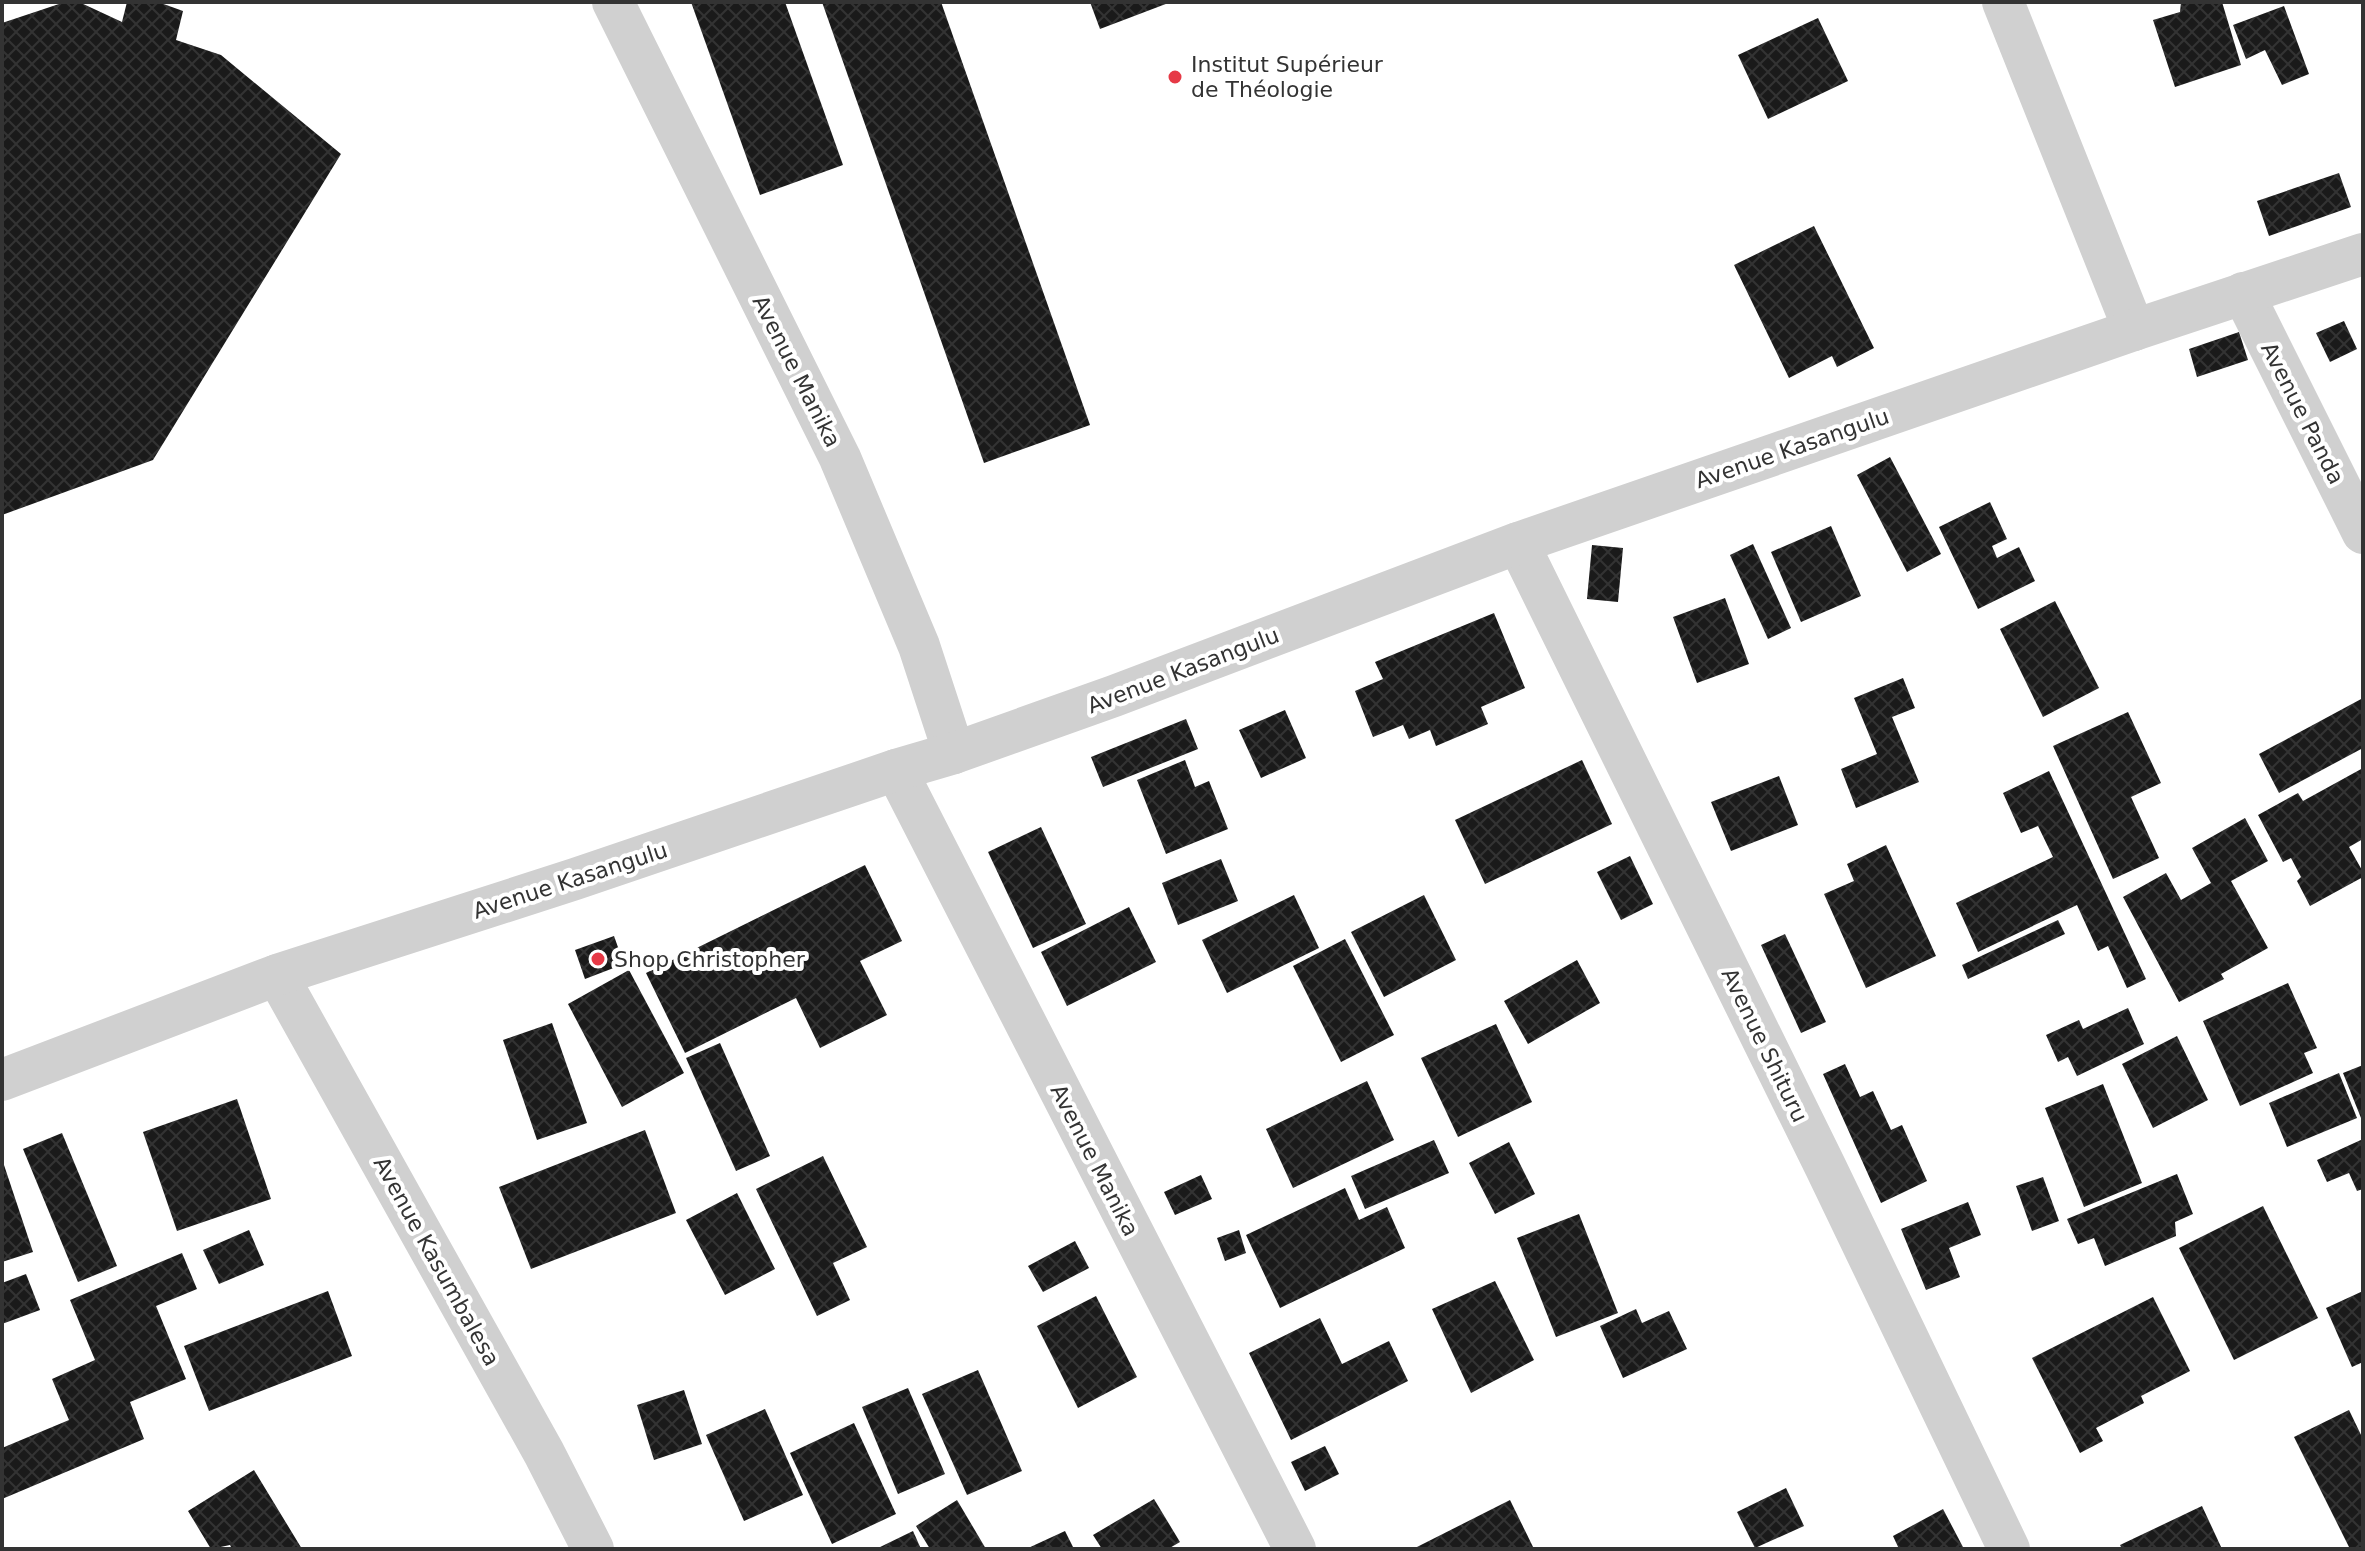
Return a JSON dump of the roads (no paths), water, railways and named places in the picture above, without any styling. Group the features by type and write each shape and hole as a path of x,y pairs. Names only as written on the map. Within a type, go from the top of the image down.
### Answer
{"street":[{"name":"Avenue Manika","path":"613,2 840,458 919,646 954,753"},
{"path":"2003,2 2134,330"},
{"name":"Avenue Kasangulu","path":"2,1080 277,975 954,753 1114,696 1518,543 2363,254"},
{"name":"Avenue Panda","path":"2243,293 2363,533"},
{"name":"Avenue Shituru","path":"1518,543 1826,1168 2009,1549"},
{"name":"Avenue Manika","path":"896,770 1295,1549"},
{"name":"Avenue Kasumbalesa","path":"277,975 536,1439 593,1549"}],"place":[{"name":"Institut Supérieur de Théologie","path":"1175,77"},
{"name":"Shop Christopher","path":"598,959"}]}
